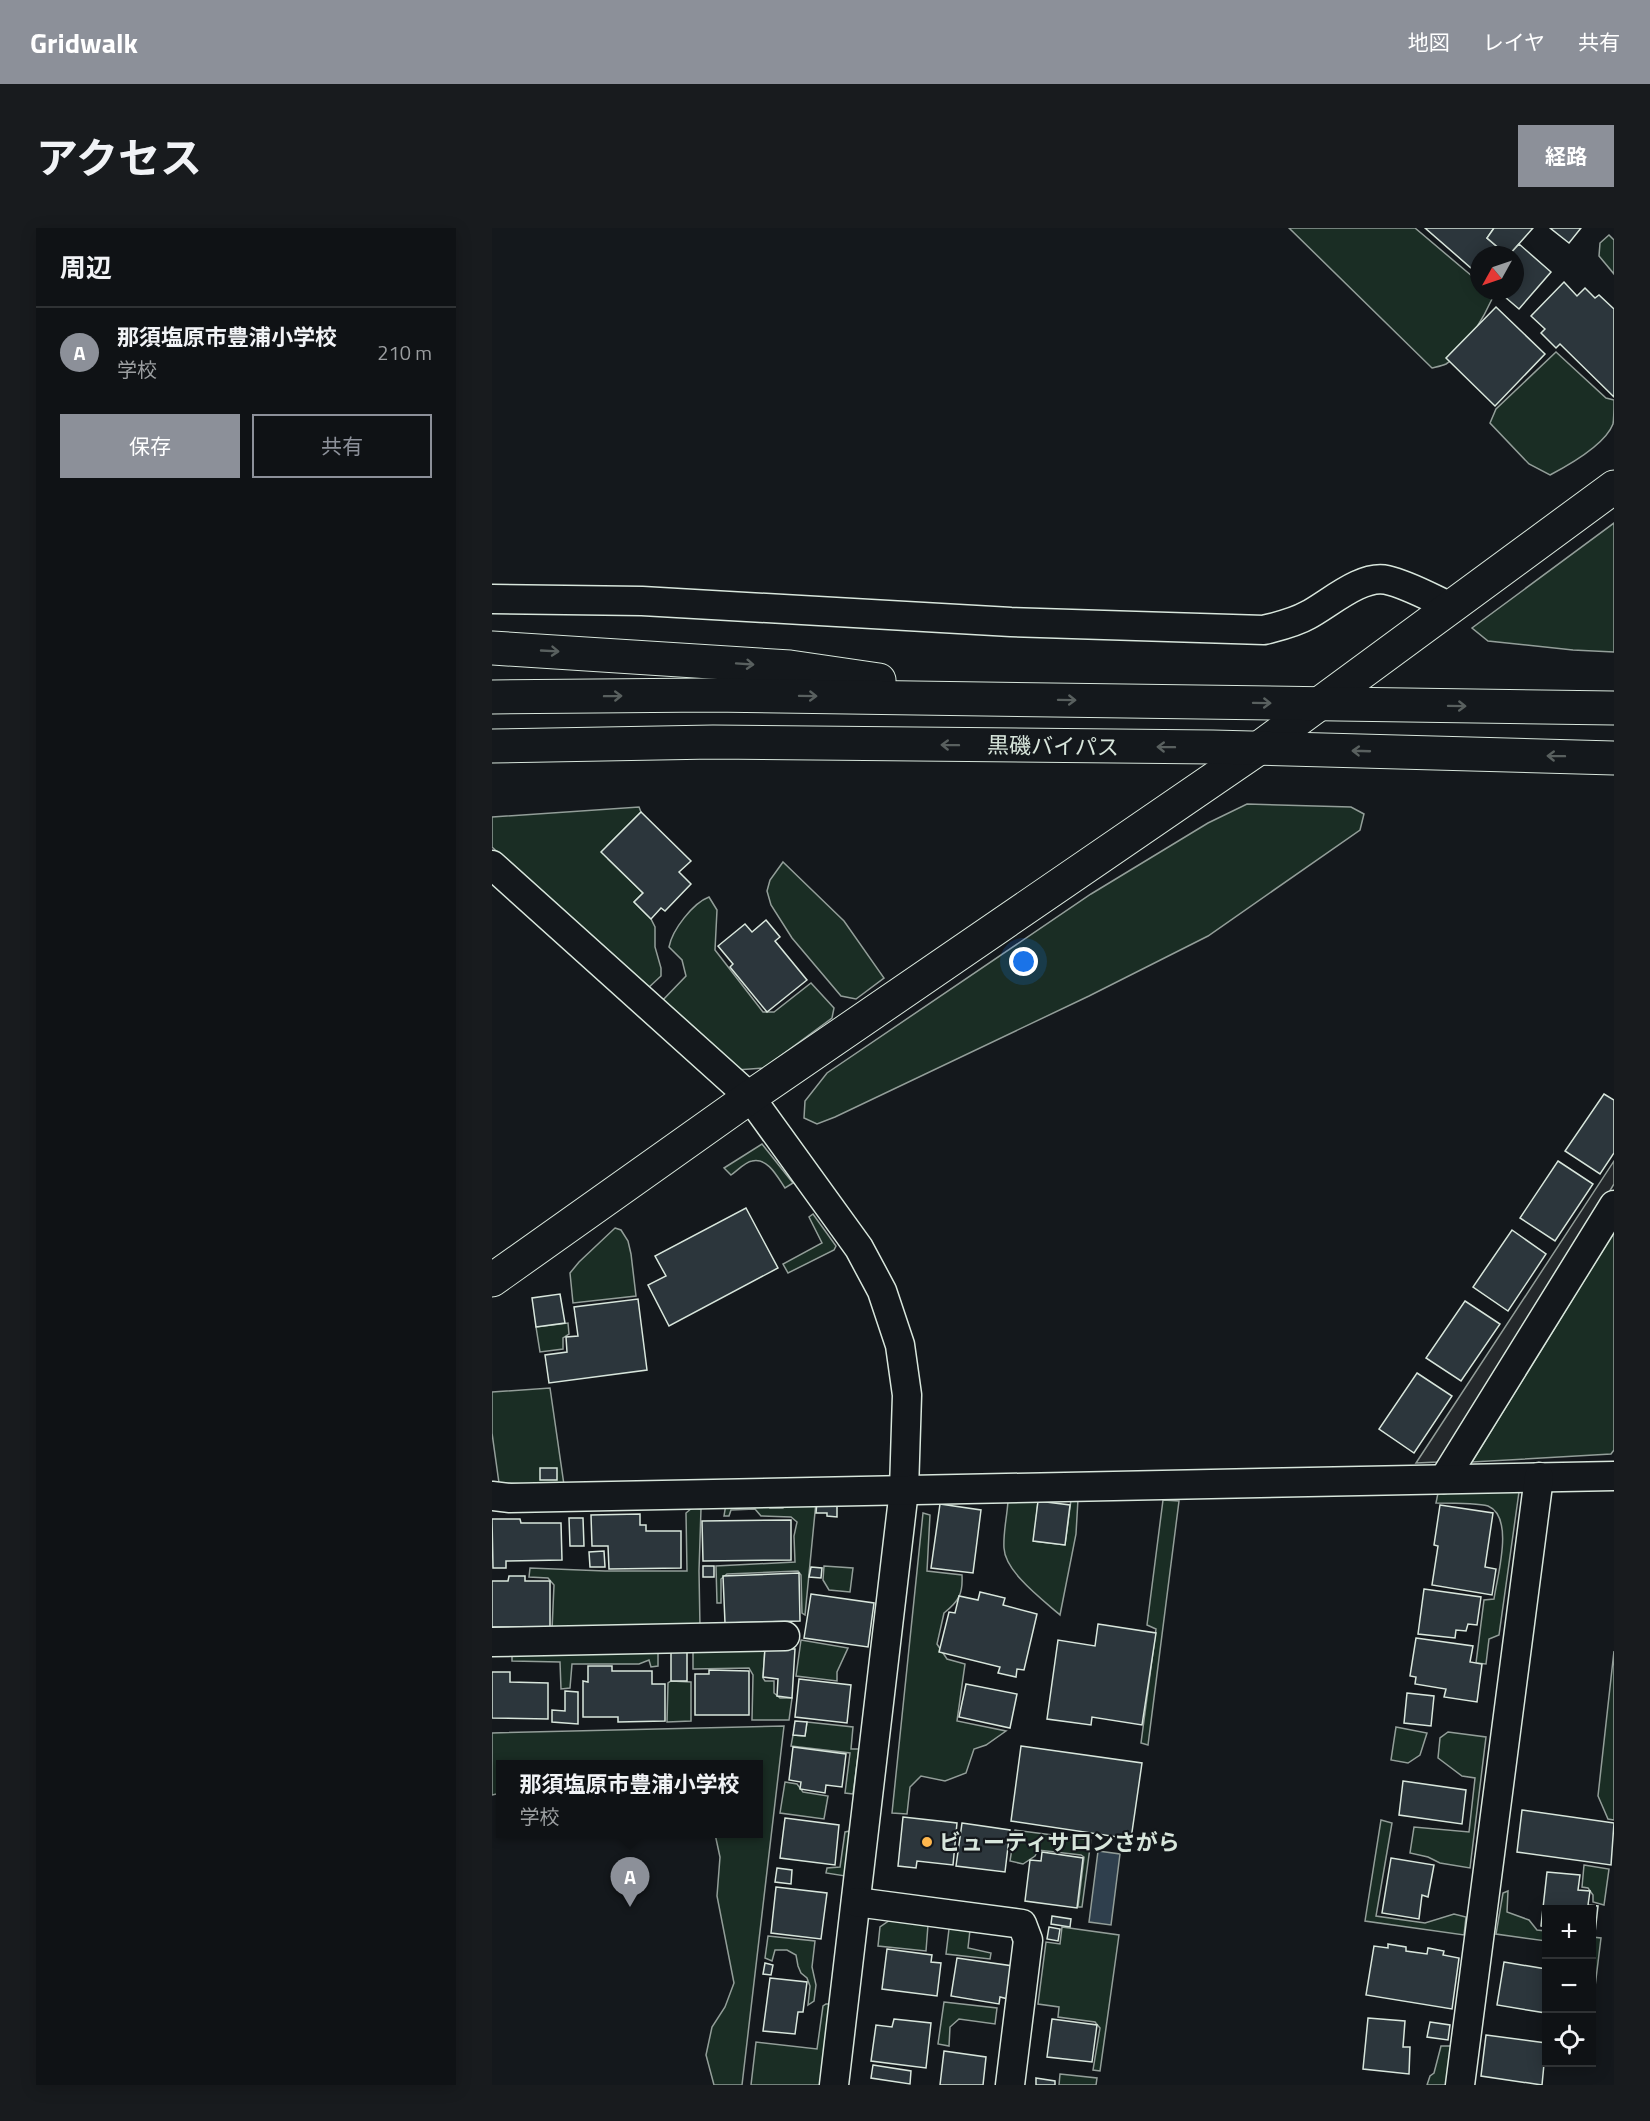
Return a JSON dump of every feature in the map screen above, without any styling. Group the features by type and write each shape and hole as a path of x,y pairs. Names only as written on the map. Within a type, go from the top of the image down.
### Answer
{"main road":[{"path":"492,1280 750,1097 1258,748 1614,487"},
{"path":"492,648 790,667 1009,699"},
{"name":"黒磯バイパス","path":"492,697 710,695 1614,708"},
{"path":"492,767 713,742"},
{"name":"黒磯バイパス","path":"492,746 713,742 1258,748 1614,758"}],"street":[{"path":"492,599 642,601 1011,622 1264,630 1291,624 1366,580 1385,579 1451,607"},
{"path":"492,865 750,1097 859,1248 882,1291 900,1345 907,1395 904,1490 834,2085"},
{"path":"1444,1479 1614,1204"},
{"path":"492,1496 510,1498 1614,1476"},
{"path":"1460,2085 1539,1477"},
{"path":"492,1642 785,1636"},
{"path":"856,1902 1022,1924 1028,1940 1010,2085"}],"green space":[{"path":"1289,228 1415,228 1470,274 1470,300 1492,300 1467,343 1453,359 1446,364 1432,368"},
{"path":"1609,235 1614,240 1614,274 1599,256 1600,243"},
{"path":"1556,352 1606,398 1614,400 1614,416 1609,432 1595,447 1550,475 1529,464 1490,423 1496,409"},
{"path":"1614,523 1614,652 1488,641 1472,628"},
{"path":"1247,804 1351,807 1364,814 1360,830 1208,936 1089,996 835,1117 817,1124 804,1118 805,1101 827,1073 1091,894 1208,823"},
{"path":"639,807 641,812 607,846 608,859 643,893 634,902 651,919 655,927 655,947 661,976 647,989 492,847 492,817"},
{"path":"783,862 844,921 884,978 856,999 841,996 792,938 771,905 767,891 770,880"},
{"path":"709,897 717,910 715,950 763,1012 774,1012 811,983 834,1008 832,1018 764,1068 736,1070 661,1002 686,976 682,960 669,947 674,933 690,911"},
{"path":"762,1144 793,1183 785,1188 772,1169 763,1162 747,1163 731,1175 724,1168"},
{"path":"813,1214 836,1246 834,1250 788,1273 783,1264 822,1243 809,1217"},
{"path":"615,1228 621,1230 628,1241 636,1296 573,1303 570,1273"},
{"path":"1614,1232 1614,1450 1611,1454 1472,1462"},
{"path":"568,1323 569,1334 563,1338 563,1349 540,1352 536,1327"},
{"path":"550,1388 564,1485 499,1483 492,1433 492,1392"},
{"path":"1519,1492 1499,1635 1489,1639 1486,1664 1476,1663 1484,1600 1494,1599 1498,1577 1503,1534 1501,1522 1496,1512 1488,1506 1436,1503 1438,1493"},
{"path":"1078,1499 1076,1534 1060,1615 1026,1585 1006,1557 1004,1542 1008,1501 1038,1501 1034,1541 1065,1545 1071,1500"},
{"path":"1163,1500 1179,1501 1148,1745 1141,1743 1156,1629 1147,1625"},
{"path":"786,1501 816,1502 805,1615 802,1613 801,1575 798,1571 727,1574 721,1579 721,1603 717,1603 716,1566 795,1562 794,1536 797,1522 791,1517 761,1516 755,1509 731,1510 729,1516 724,1516 726,1504 769,1502 770,1508 783,1508"},
{"path":"692,1508 701,1509 700,1628 552,1630 554,1585 548,1578 529,1577 530,1568 687,1571 686,1513"},
{"path":"923,1513 930,1515 927,1571 962,1575 961,1592 957,1601 944,1613 937,1644 947,1659 965,1664 957,1721 1006,1731 986,1745 974,1749 966,1773 945,1781 921,1776 910,1787 907,1814 892,1813"},
{"path":"824,1566 853,1568 850,1592 829,1590 823,1580"},
{"path":"801,1640 848,1648 837,1672 837,1681 796,1676"},
{"path":"765,1648 763,1678 765,1681 774,1681 774,1693 780,1698 792,1698 789,1720 752,1720 753,1675 749,1668 693,1669 693,1650"},
{"path":"1614,1651 1614,1820 1608,1819 1598,1796"},
{"path":"658,1652 658,1666 651,1667 649,1660 639,1664 572,1664 570,1688 561,1689 560,1662 512,1661 512,1653"},
{"path":"671,1681 691,1682 691,1721 667,1722 668,1683"},
{"path":"807,1722 853,1727 851,1749 859,1749 853,1794 845,1793 850,1753 791,1746 793,1735 805,1736"},
{"path":"784,1726 742,2085 714,2085 706,2055 712,2027 725,2007 734,1983 717,1896 720,1857 716,1838 763,1838 763,1760 496,1760 496,1794 492,1795 492,1733"},
{"path":"1396,1727 1427,1733 1420,1755 1408,1763 1391,1760"},
{"path":"1448,1732 1486,1737 1470,1868 1440,1863 1428,1857 1410,1853 1414,1827 1469,1832 1475,1778 1462,1776 1438,1758 1440,1738"},
{"path":"785,1782 797,1784 803,1792 828,1796 824,1819 780,1813"},
{"path":"1381,1820 1392,1823 1376,1916 1425,1923 1454,1914 1466,1917 1464,1935 1365,1921"},
{"path":"1015,1830 1091,1840 1082,1907 1078,1907 1084,1857 1038,1850 1035,1856 1023,1864 1010,1861"},
{"path":"850,1831 845,1876 826,1873 827,1868 840,1867 845,1832"},
{"path":"1584,1865 1609,1869 1604,1905 1593,1902 1593,1895 1588,1888 1582,1887"},
{"path":"1508,1891 1507,1912 1529,1920 1537,1930 1542,1931 1542,1940 1496,1934 1503,1893"},
{"path":"890,1920 928,1925 926,1951 878,1946 880,1927"},
{"path":"1062,1927 1119,1935 1100,2071 1093,2070 1100,2028 1095,2022 1058,2017 1059,2007 1038,2004 1046,1942 1060,1944"},
{"path":"949,1929 970,1930 968,1948 991,1953 990,1959 946,1954"},
{"path":"768,1936 815,1941 812,1967 816,1985 814,2001 808,2005 810,1986 807,1978 801,1973 796,1955 787,1950 775,1950 772,1961 765,1958"},
{"path":"1596,1937 1601,1938 1596,1979"},
{"path":"944,2002 997,2008 995,2024 959,2019 950,2027 949,2046 938,2044"},
{"path":"830,2004 820,2085 751,2085 756,2042 817,2049 823,2006"},
{"path":"1441,2046 1452,2046 1446,2085 1427,2085 1430,2076 1434,2073"},
{"path":"1060,2074 1097,2078 1096,2085 1059,2085"}],"shaded area":[{"path":"1614,1161 1614,1184 1514,1348 1438,1462 1416,1463"}],"water":[{"path":"1098,1851 1120,1854 1111,1925 1089,1922"}],"building":[{"path":"1425,228 1494,228 1487,238 1496,246 1470,246 1470,267"},
{"path":"1494,228 1533,228 1517,246 1496,246 1487,238"},
{"path":"1550,228 1581,228 1569,243"},
{"path":"1524,248 1551,272 1519,309 1508,300 1524,300"},
{"path":"1564,282 1577,296 1585,288 1595,298 1599,295 1614,309 1614,397 1560,344 1556,348 1541,333 1545,329 1531,316"},
{"path":"1496,307 1545,354 1495,406 1446,358"},
{"path":"641,812 691,861 679,872 691,884 665,911 661,908 651,919 634,902 643,893 601,852"},
{"path":"766,920 780,937 775,941 807,980 767,1012 730,967 733,964 718,946 745,924 752,932"},
{"path":"1604,1094 1614,1100 1614,1153 1600,1174 1565,1151"},
{"path":"1558,1161 1593,1184 1555,1241 1520,1218"},
{"path":"746,1208 778,1268 669,1326 648,1285 666,1276 655,1256"},
{"path":"1512,1230 1546,1254 1508,1311 1473,1287"},
{"path":"560,1294 565,1323 536,1327 532,1298"},
{"path":"638,1299 647,1370 549,1383 545,1355 567,1352 566,1337 578,1336 574,1307"},
{"path":"1465,1301 1500,1324 1461,1381 1426,1358"},
{"path":"1417,1373 1452,1396 1414,1453 1379,1429"},
{"path":"540,1468 557,1468 557,1480 540,1480"},
{"path":"1038,1501 1070,1505 1065,1545 1033,1541"},
{"path":"817,1502 837,1502 837,1517 827,1516 827,1513 816,1513"},
{"path":"940,1504 981,1510 973,1573 931,1568"},
{"path":"1440,1505 1493,1513 1485,1567 1496,1569 1492,1595 1432,1585 1438,1546 1434,1545"},
{"path":"640,1514 640,1525 646,1525 646,1531 681,1531 681,1568 609,1569 608,1546 592,1546 591,1515"},
{"path":"569,1518 583,1518 584,1546 570,1546"},
{"path":"492,1519 520,1519 521,1523 561,1523 562,1560 506,1561 506,1568 493,1568"},
{"path":"791,1520 791,1560 703,1561 702,1521"},
{"path":"604,1551 605,1567 590,1567 589,1552"},
{"path":"703,1566 714,1566 714,1577 703,1577"},
{"path":"811,1567 822,1568 821,1578 809,1577"},
{"path":"799,1573 800,1621 725,1623 723,1576"},
{"path":"509,1576 525,1576 525,1581 550,1581 550,1627 492,1627 492,1581 508,1581"},
{"path":"1424,1589 1481,1597 1477,1625 1468,1624 1466,1631 1456,1630 1455,1638 1418,1634"},
{"path":"980,1592 1005,1598 1003,1605 1037,1614 1024,1670 1017,1669 1016,1677 998,1673 1000,1667 939,1652 949,1612 955,1613 959,1596 978,1600"},
{"path":"811,1594 874,1603 868,1647 804,1638"},
{"path":"1098,1624 1156,1633 1142,1725 1092,1717 1091,1725 1047,1719 1058,1640 1095,1646"},
{"path":"1416,1638 1473,1646 1470,1662 1482,1664 1477,1702 1444,1697 1446,1689 1415,1684 1416,1677 1410,1676"},
{"path":"765,1648 795,1649 792,1698 777,1696 778,1679 763,1677"},
{"path":"671,1652 687,1652 687,1681 671,1681"},
{"path":"588,1666 612,1666 612,1671 652,1671 652,1684 665,1684 665,1721 618,1722 618,1717 583,1717 583,1681 588,1682"},
{"path":"709,1670 749,1671 749,1715 695,1715 695,1674 709,1674"},
{"path":"492,1672 510,1672 510,1682 548,1683 548,1719 492,1718"},
{"path":"799,1679 851,1685 847,1723 795,1717"},
{"path":"966,1684 1017,1694 1010,1728 959,1717"},
{"path":"565,1691 578,1692 578,1724 552,1722 552,1710 565,1711"},
{"path":"1407,1693 1434,1696 1431,1726 1404,1723"},
{"path":"795,1721 807,1722 805,1736 793,1735"},
{"path":"1021,1746 1142,1763 1131,1839 1011,1821"},
{"path":"793,1747 846,1754 842,1787 826,1785 825,1793 800,1789 801,1782 789,1780"},
{"path":"1403,1781 1466,1790 1462,1824 1399,1815"},
{"path":"1522,1810 1614,1823 1611,1865 1517,1852"},
{"path":"903,1817 957,1823 953,1865 917,1861 916,1868 898,1866"},
{"path":"785,1818 839,1825 835,1865 780,1858"},
{"path":"962,1823 1010,1830 1005,1872 956,1866"},
{"path":"1042,1852 1083,1858 1077,1908 1025,1901 1030,1860 1041,1861"},
{"path":"1391,1858 1434,1865 1428,1897 1422,1895 1419,1919 1382,1913"},
{"path":"777,1868 792,1870 791,1884 775,1882"},
{"path":"1547,1872 1580,1875 1578,1890 1590,1891 1588,1905 1543,1905"},
{"path":"776,1887 827,1893 821,1939 771,1933"},
{"path":"1052,1916 1071,1919 1070,1927 1051,1924"},
{"path":"1049,1927 1060,1929 1058,1941 1047,1939"},
{"path":"1388,1944 1406,1947 1406,1951 1427,1954 1428,1948 1444,1951 1443,1955 1459,1958 1452,2009 1366,1995 1374,1946 1388,1948"},
{"path":"887,1949 932,1955 931,1962 941,1963 937,1996 882,1989"},
{"path":"957,1958 1013,1966 1008,1999 1000,1997 999,2004 951,1996"},
{"path":"1504,1962 1542,1968 1542,2012 1497,2005"},
{"path":"765,1963 773,1965 771,1975 763,1974"},
{"path":"770,1978 807,1982 803,2012 798,2012 795,2034 763,2031"},
{"path":"1368,2018 1405,2021 1403,2047 1410,2047 1409,2074 1363,2069"},
{"path":"894,2019 931,2023 926,2068 871,2061 876,2025 892,2027"},
{"path":"1052,2019 1097,2025 1092,2062 1047,2057"},
{"path":"1430,2022 1450,2025 1448,2040 1427,2037"},
{"path":"1486,2035 1542,2042 1542,2085 1481,2076"},
{"path":"944,2051 986,2057 983,2085 940,2085"},
{"path":"873,2065 911,2071 910,2084 871,2078"},
{"path":"1036,2078 1055,2081 1055,2085 1036,2085"}],"place":[{"name":"ビューティサロンさがら","path":"927,1842"},
{"name":"那須塩原市豊浦小学校","path":"630,1907"}]}
